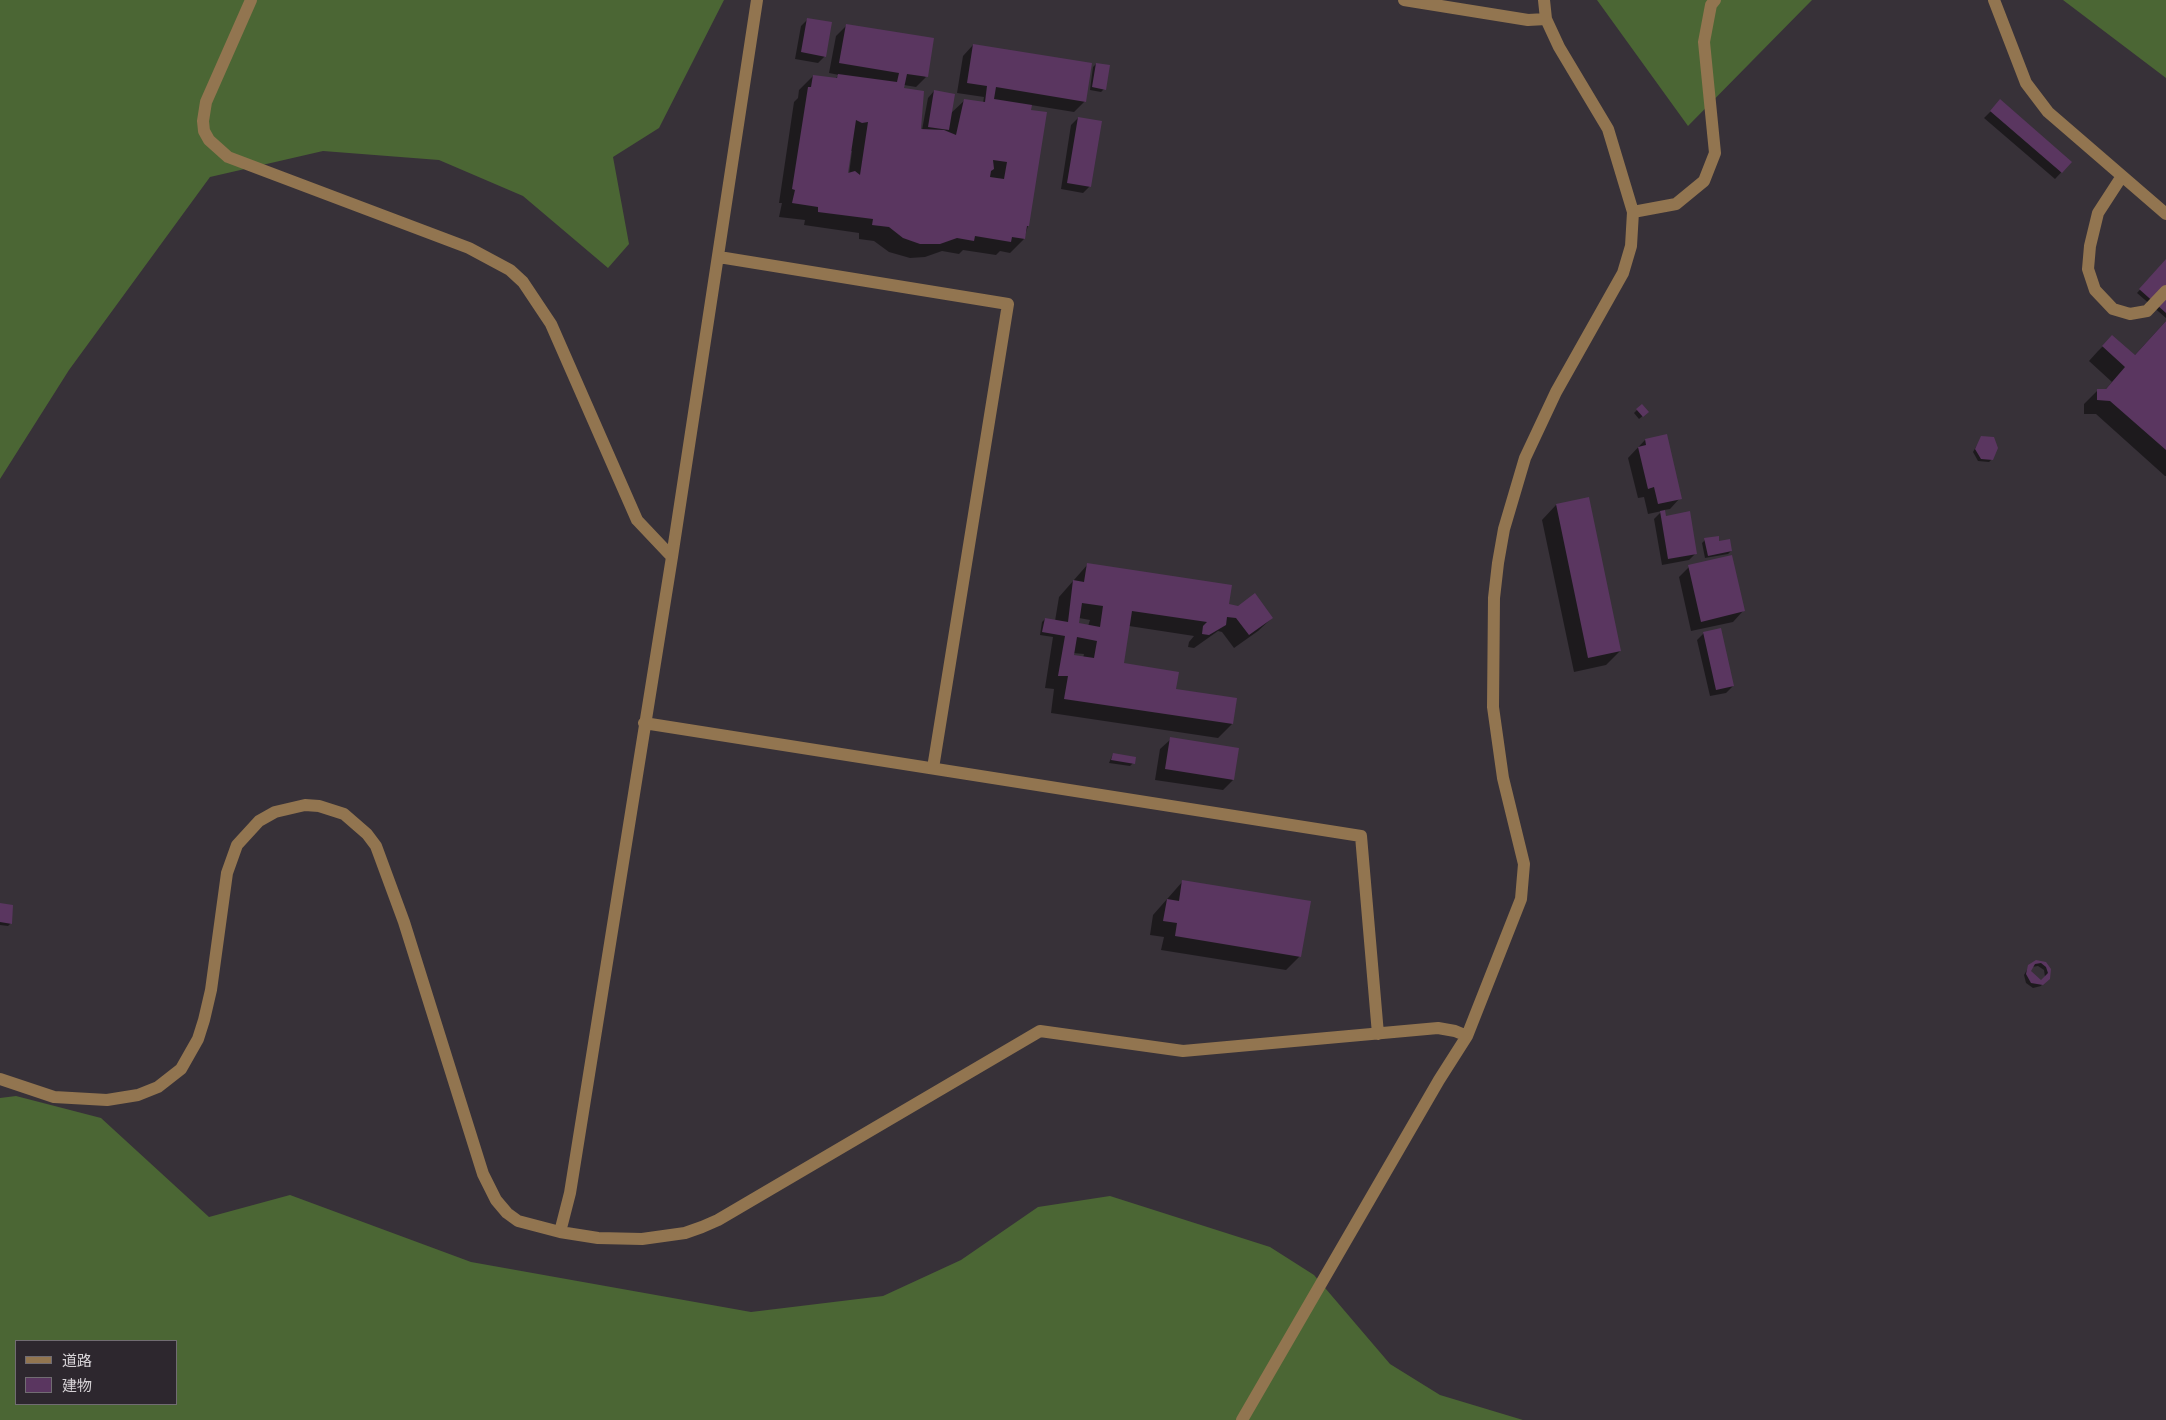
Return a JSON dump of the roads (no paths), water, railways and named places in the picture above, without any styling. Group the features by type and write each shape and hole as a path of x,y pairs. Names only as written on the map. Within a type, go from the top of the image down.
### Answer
{"street":[{"path":"251,0 206,102 203,121 204,132 209,140 228,157 469,248 510,270 523,282 551,324 637,520 672,557"},
{"path":"560,1232 570,1193 672,557 757,0"},
{"path":"1404,0 1528,20 1546,19"},
{"path":"1242,1420 1434,1088 1467,1036 1521,899 1524,872 1522,851 1503,778 1493,707 1494,598 1504,529 1526,458 1539,426 1585,338 1623,273 1631,246 1633,212 1608,129 1559,47 1546,19 1544,0"},
{"path":"1633,212 1676,204 1704,181 1715,153 1704,42 1714,0"},
{"path":"1994,0 2026,83 2048,112 2166,214"},
{"path":"2122,176 2098,213 2090,246 2088,269 2095,290 2113,309 2130,314 2147,311 2166,291"},
{"path":"719,257 1008,304 933,768"},
{"path":"644,723 1361,836 1378,1034"},
{"path":"0,1079 54,1098 107,1100 138,1095 168,1080 181,1070 189,1058 204,1020 211,990 227,873 237,845 259,821 275,812 305,805 333,810 357,823 376,846 404,922 482,1174 506,1213 518,1221 560,1232 613,1239 642,1239 685,1233 702,1227 727,1215 1040,1031 1183,1051 1438,1028 1455,1031 1467,1036"}]}
